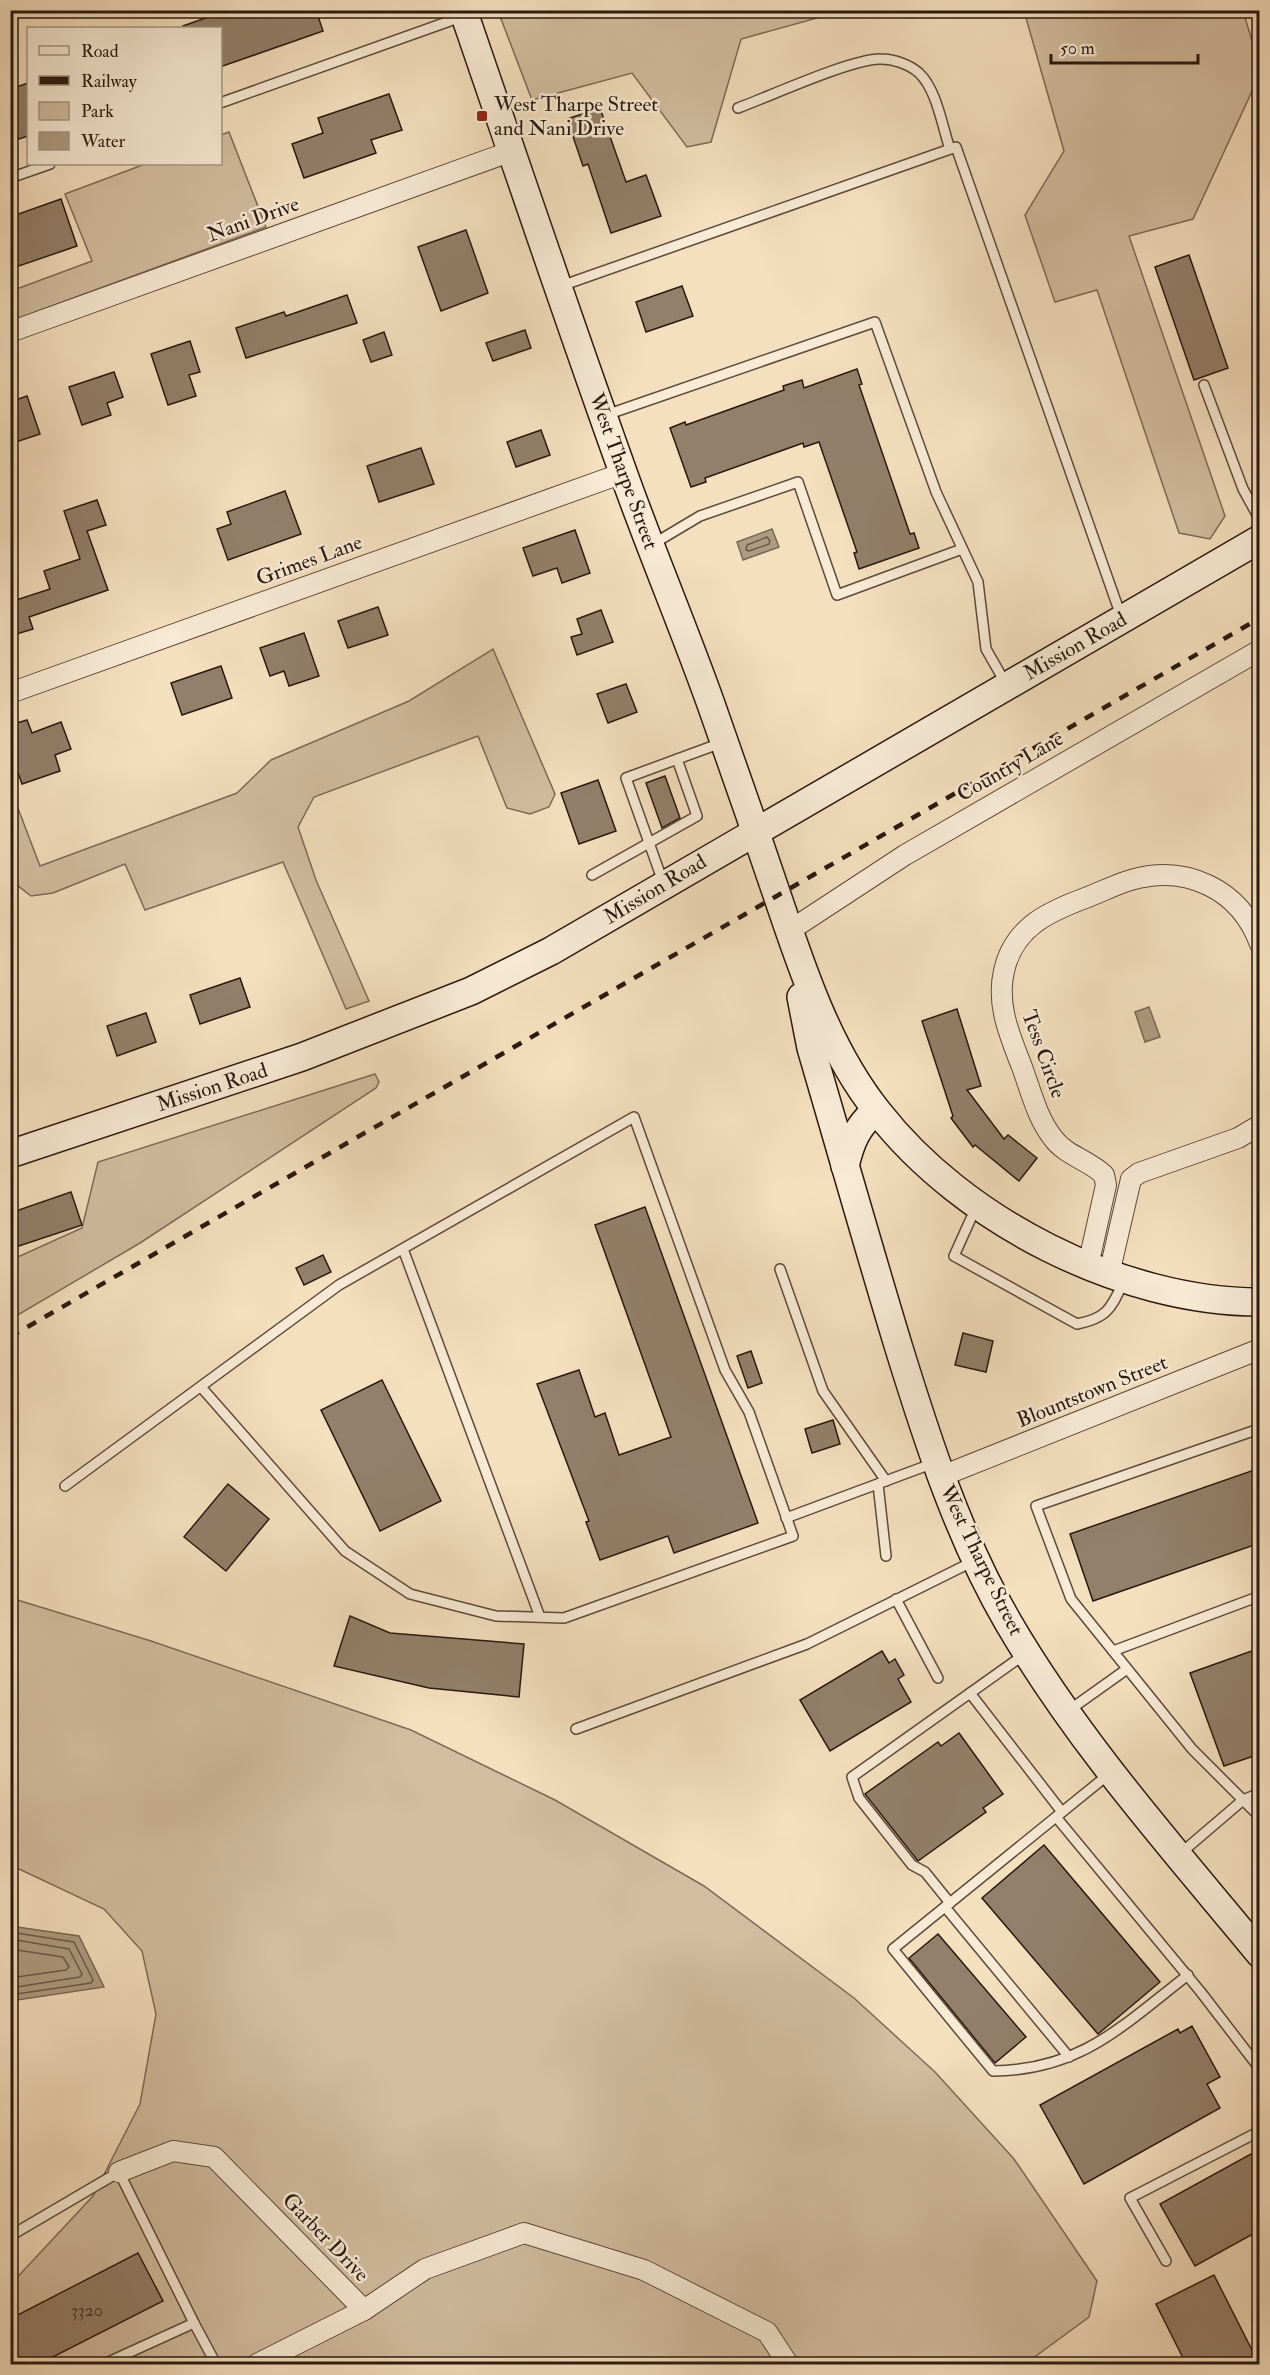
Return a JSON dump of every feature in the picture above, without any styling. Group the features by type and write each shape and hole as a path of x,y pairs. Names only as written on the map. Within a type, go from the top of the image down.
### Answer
{"main road":[{"name":"West Tharpe Street","path":"464,13 623,473 724,742 789,930 811,1048 890,1320 939,1470 977,1560 1027,1652 1066,1713 1111,1772 1260,1954"},
{"name":"Mission Road","path":"10,1154 302,1057 471,991 551,951 1260,539"},
{"path":"789,930 820,1016 876,1110 901,1139 948,1182 1044,1247 1107,1273 1180,1294 1260,1302"},
{"path":"845,1166 851,1140 861,1123 876,1110"}],"street":[{"name":"Nani Drive","path":"10,332 512,151"},
{"name":"Grimes Lane","path":"10,693 623,473"},
{"name":"Country Lane","path":"789,930 905,855 1260,650"},
{"name":"Tess Circle","path":"1107,1273 1104,1175 1063,1149 1041,1119 1002,1011 1004,971 1019,936 1051,911 1132,880 1174,875 1205,883 1232,899 1245,916 1260,944"},
{"path":"1107,1273 1131,1179 1139,1173 1238,1138 1260,1125"},
{"path":"1104,1196 1124,1200"},
{"name":"Blountstown Street","path":"939,1470 1260,1349"},
{"name":"Garber Drive","path":"119,2172 174,2151 214,2157 364,2310 425,2269 524,2233 645,2270 767,2332 788,2364"},
{"path":"256,2364 364,2310"}],"lane":[{"path":"222,102 464,13"},
{"path":"738,108 854,64 879,59 900,62 918,73 930,89 950,148"},
{"path":"559,287 956,147 1122,619"},
{"path":"10,178 47,165"},
{"path":"603,416 875,322 936,492 978,582 986,649 1006,686"},
{"path":"1204,386 1243,489 1260,520"},
{"path":"651,545 700,516 798,482 837,595 962,549"},
{"path":"664,884 626,778 724,742"},
{"path":"592,875 697,816 677,759"},
{"path":"65,1486 339,1285 634,1118 725,1370 749,1412 793,1536 564,1618 496,1616 410,1594 345,1551 201,1387"},
{"path":"978,1203 954,1256 1077,1324 1096,1321 1110,1310 1107,1273"},
{"path":"403,1249 540,1617"},
{"path":"780,1269 823,1391 882,1483 886,1556"},
{"path":"1256,1430 1036,1506 1071,1599 1192,1749 1260,1817"},
{"path":"786,1518 882,1483 939,1470"},
{"path":"576,1729 807,1644 977,1560"},
{"path":"1113,1651 1260,1596"},
{"path":"896,1599 938,1678"},
{"path":"1027,1652 852,1777 859,1798 912,1865 926,1872 948,1905 1069,2057"},
{"path":"1066,1713 1127,1669"},
{"path":"970,1693 1059,1815 1188,1975 1260,2069"},
{"path":"1111,1772 893,1950 993,2071 1025,2070 1047,2066 1069,2057 1104,2039 1188,1975"},
{"path":"1178,1855 1243,1800 1260,1793"},
{"path":"1166,2262 1130,2198 1260,2131"},
{"path":"10,2236 119,2172 216,2364"},
{"path":"104,2364 194,2323"}],"green space":[{"path":"498,11 842,11 741,39 711,142 687,147 632,73 532,100"},
{"path":"1024,11 1243,11 1259,64 1259,76 1193,219 1129,236 1225,516 1210,539 1179,533 1097,290 1055,302 1025,215 1064,151"},
{"path":"229,132 266,227 11,321 11,291 92,261 65,194 142,165 222,165 222,135"},
{"path":"493,649 555,794 549,807 530,814 507,808 478,736 314,797 298,827 316,880 369,1001 346,1009 283,862 145,910 125,864 53,893 31,896 17,885 11,867 11,790 40,866 237,793 271,760 409,701"},
{"path":"375,1074 379,1082 376,1088 140,1243 11,1319 11,1260 82,1228 98,1162"},
{"path":"11,1598 151,1641 411,1730 555,1800 704,1886 854,1998 935,2072 1014,2159 1097,2281 1089,2317 1025,2364 11,2364 11,2284 93,2196 140,2104 156,2014 142,1951 104,1909 17,1868 11,1868"}],"water":[{"path":"772,529 779,547 743,560 737,542"},
{"path":"1149,1007 1160,1037 1145,1042 1135,1012"},
{"path":"10,1926 79,1936 104,1987 11,2001"}],"building":[{"path":"228,10 316,10 323,31 222,66 222,27 183,26"},
{"path":"27,83 27,136 10,142 10,89"},
{"path":"389,94 402,130 371,140 376,153 304,178 292,144 323,133 318,118"},
{"path":"600,108 626,182 646,175 661,216 611,233 588,164 583,166 567,119"},
{"path":"61,199 77,246 10,269 10,217"},
{"path":"466,230 488,293 441,311 418,247"},
{"path":"1189,255 1228,368 1194,380 1155,267"},
{"path":"682,286 693,316 646,332 636,302"},
{"path":"347,295 357,323 246,358 236,328 284,312 286,316"},
{"path":"525,330 531,348 493,361 486,343"},
{"path":"384,332 392,355 371,362 363,340"},
{"path":"190,341 200,372 189,375 196,396 168,405 151,354"},
{"path":"857,369 862,384 859,385 910,534 914,533 919,548 859,569 854,553 857,552 819,442 804,447 803,443 705,478 706,482 691,487 670,428 685,422 686,425 784,390 783,386 802,380 804,388"},
{"path":"114,372 123,397 107,403 111,415 82,425 69,387"},
{"path":"27,396 40,434 10,444 10,402"},
{"path":"541,430 550,455 516,467 507,442"},
{"path":"421,448 434,484 379,502 367,466"},
{"path":"285,491 301,534 228,560 217,529 231,524 227,512"},
{"path":"97,500 106,525 87,531 108,590 29,617 33,629 10,636 10,602 50,589 44,571 80,559 64,511"},
{"path":"575,530 590,573 562,583 557,568 533,576 523,548"},
{"path":"378,607 388,635 348,648 338,621"},
{"path":"601,610 613,642 577,655 571,637 582,634 577,619"},
{"path":"304,633 319,676 289,686 284,671 270,676 260,648"},
{"path":"221,666 232,698 182,715 171,683"},
{"path":"626,684 637,712 608,723 597,694"},
{"path":"27,720 32,733 61,722 71,749 55,755 60,771 22,784 10,750 10,725"},
{"path":"665,776 680,818 662,828 646,783"},
{"path":"598,780 616,831 579,844 561,793"},
{"path":"240,978 250,1007 200,1024 190,995"},
{"path":"957,1009 981,1086 967,1090 1004,1139 1008,1135 1037,1158 1019,1181 975,1145 973,1147 951,1118 953,1116 922,1021"},
{"path":"146,1013 156,1042 117,1056 107,1026"},
{"path":"71,1192 82,1225 10,1249 10,1213"},
{"path":"645,1207 758,1523 674,1553 668,1536 600,1560 586,1522 589,1521 537,1384 579,1370 595,1417 605,1413 619,1455 671,1437 595,1225"},
{"path":"323,1255 331,1272 304,1285 296,1268"},
{"path":"963,1333 993,1341 986,1372 955,1365"},
{"path":"751,1351 762,1383 748,1388 737,1356"},
{"path":"382,1380 441,1501 380,1531 321,1410"},
{"path":"833,1420 840,1444 812,1453 805,1429"},
{"path":"1260,1468 1260,1543 1093,1601 1070,1534"},
{"path":"228,1484 269,1519 226,1571 184,1537"},
{"path":"350,1616 390,1633 524,1644 519,1697 429,1688 334,1666"},
{"path":"1260,1648 1260,1754 1224,1766 1190,1673"},
{"path":"882,1651 889,1663 895,1659 904,1675 898,1679 911,1702 830,1751 800,1700"},
{"path":"959,1733 1003,1794 983,1808 986,1812 918,1861 865,1794 938,1742 941,1746"},
{"path":"1044,1845 1160,1982 1098,2034 982,1898"},
{"path":"938,1934 1026,2037 995,2063 909,1958"},
{"path":"1192,2026 1220,2077 1207,2084 1220,2108 1084,2184 1040,2105 1178,2029 1180,2033"},
{"path":"1260,2149 1260,2230 1195,2266 1160,2204"},
{"path":"138,2253 163,2301 39,2364 10,2364 10,2319"},
{"path":"1214,2275 1259,2364 1186,2364 1156,2304"}],"railway":[{"path":"10,1337 1260,618"}],"place":[{"name":"West Tharpe Street and Nani Drive","path":"482,116"}]}
